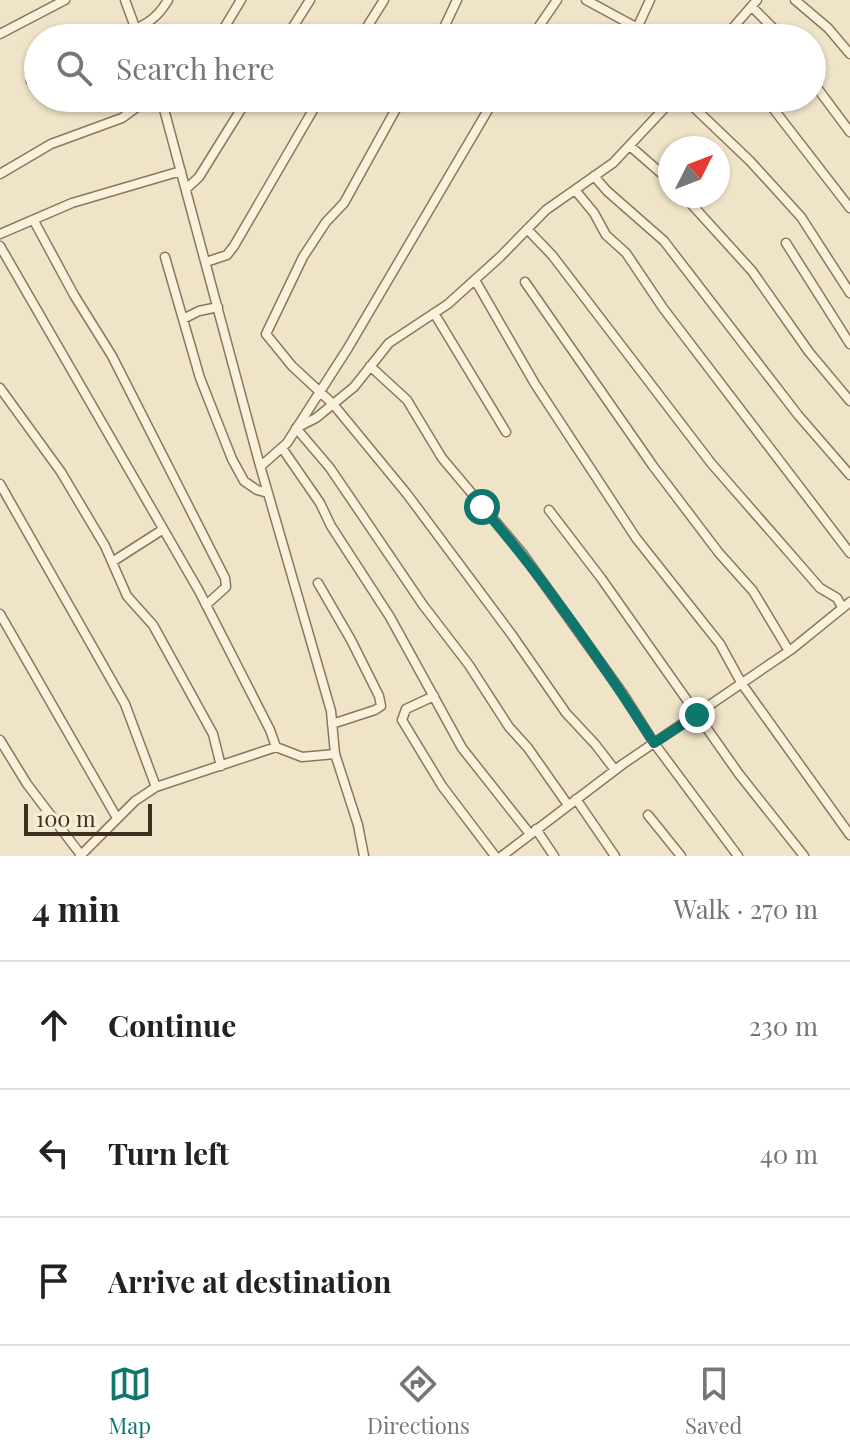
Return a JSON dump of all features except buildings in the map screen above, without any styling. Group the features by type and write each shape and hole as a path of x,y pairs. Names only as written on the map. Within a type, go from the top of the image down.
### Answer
{"street":[{"path":"0,34 65,0"},
{"path":"125,0 134,24"},
{"path":"148,24 160,15 168,0"},
{"path":"226,24 241,0"},
{"path":"295,24 310,0"},
{"path":"369,24 384,0"},
{"path":"446,24 457,0"},
{"path":"541,24 557,0"},
{"path":"586,0 630,24"},
{"path":"639,24 650,0"},
{"path":"795,0 823,24"},
{"path":"736,24 754,3 771,24"},
{"path":"826,26 850,54"},
{"path":"826,100 850,132"},
{"path":"0,174 51,144 122,118 130,112"},
{"path":"165,112 268,493 324,685 335,754 358,825 364,856"},
{"path":"186,189 199,177 239,112"},
{"path":"206,262 227,255 234,246 312,112"},
{"path":"394,112 344,203 326,222 303,257 266,334 333,404 407,494 566,713 615,770"},
{"path":"261,466 282,448 319,392 487,112"},
{"path":"296,428 316,418 354,387 389,343 475,280 546,210 613,163 661,112"},
{"path":"699,112 750,161 801,217 850,293"},
{"path":"776,112 850,208"},
{"path":"630,146 658,170"},
{"path":"0,234 84,199 181,171"},
{"path":"594,176 664,241 798,415 850,475"},
{"path":"575,190 594,213 606,235 626,253 663,308 850,553"},
{"path":"695,208 752,271 809,352 850,401"},
{"path":"34,221 112,356 225,578 226,587 206,605"},
{"path":"502,856 615,770 789,651 846,604 820,588 711,463 552,255 527,229"},
{"path":"786,243 850,344"},
{"path":"0,246 206,605 276,747"},
{"path":"165,257 200,378 232,459 244,481 268,493"},
{"path":"475,280 535,384 636,538 720,644 742,684 850,835"},
{"path":"525,282 653,466 719,553 753,591 789,651"},
{"path":"183,319 218,307"},
{"path":"434,313 506,432"},
{"path":"370,366 407,400 442,458 522,553 654,743 738,856"},
{"path":"0,388 61,472 112,562 127,596 153,625 213,734 221,766"},
{"path":"296,428 330,468 509,727 615,856"},
{"path":"282,448 320,503 331,526 390,617 462,748 554,856"},
{"path":"0,484 125,704 156,787"},
{"path":"549,510 697,715 804,856"},
{"path":"112,562 162,530"},
{"path":"318,583 351,640 381,706 332,724"},
{"path":"0,614 117,818"},
{"path":"434,696 406,709 402,720 442,786 495,856"},
{"path":"0,740 27,784 80,855 135,801 156,787 276,747 302,757 335,754"},
{"path":"648,815 681,856"}],"route":[{"path":"482,507 522,553 564,610 654,743 697,715"}]}
